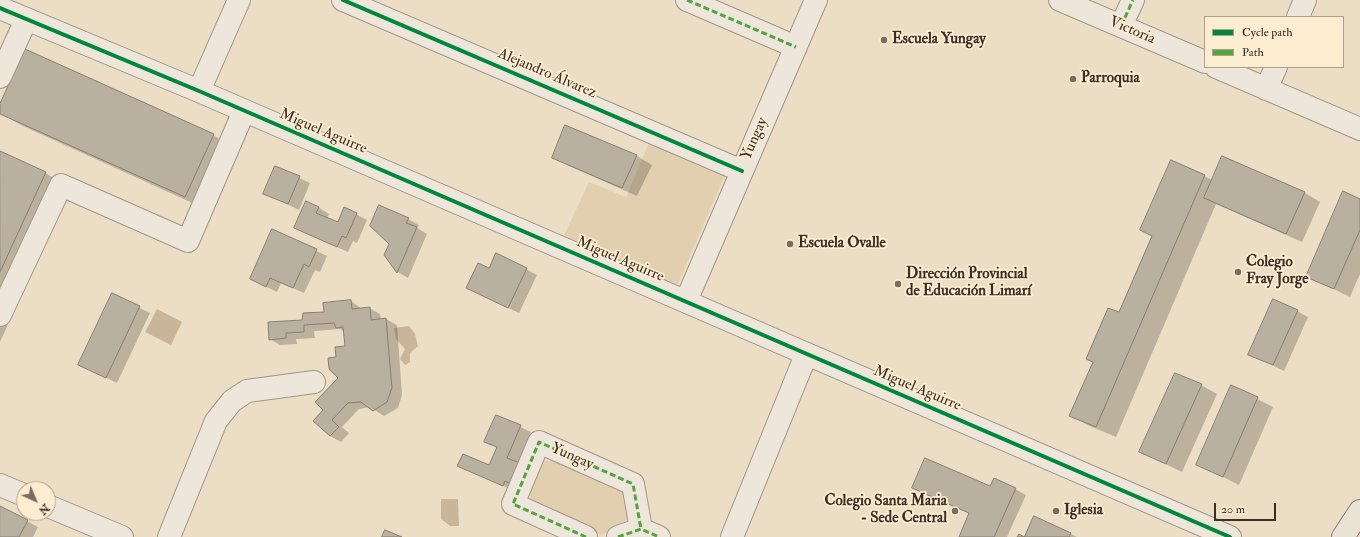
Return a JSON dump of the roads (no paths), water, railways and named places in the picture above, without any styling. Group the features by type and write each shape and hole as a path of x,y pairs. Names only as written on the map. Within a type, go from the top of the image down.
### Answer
{"main road":[{"path":"1343,537 1360,511"}],"street":[{"path":"199,90 238,0"},
{"name":"Alejandro Álvarez","path":"343,0 742,170"},
{"path":"686,0 796,47"},
{"name":"Yungay","path":"686,301 816,0"},
{"name":"Victoria","path":"1060,0 1204,62"},
{"path":"1121,26 1133,0"},
{"path":"1298,16 1305,0"},
{"name":"Miguel Aguirre","path":"0,8 199,90 244,111 1230,537"},
{"path":"0,77 26,20"},
{"path":"1218,68 1360,129"},
{"path":"1266,89 1276,68"},
{"path":"0,315 61,185 188,241 244,111"},
{"path":"732,537 806,354"},
{"path":"168,537 216,422 232,401 247,391 314,382"},
{"name":"Yungay","path":"586,537 513,504 539,442 633,484 650,533 618,537"},
{"path":"0,485 16,492"},
{"path":"56,509 122,537"}],"place":[{"name":"Escuela Yungay","path":"884,40"},
{"name":"Parroquia","path":"1073,79"},
{"name":"Escuela Ovalle","path":"790,244"},
{"name":"Colegio Fray Jorge","path":"1238,272"},
{"name":"Dirección Provincial de Educación Limarí","path":"898,284"},
{"name":"Colegio Santa Maria - Sede Central","path":"955,511"},
{"name":"Iglesia","path":"1056,511"}]}
